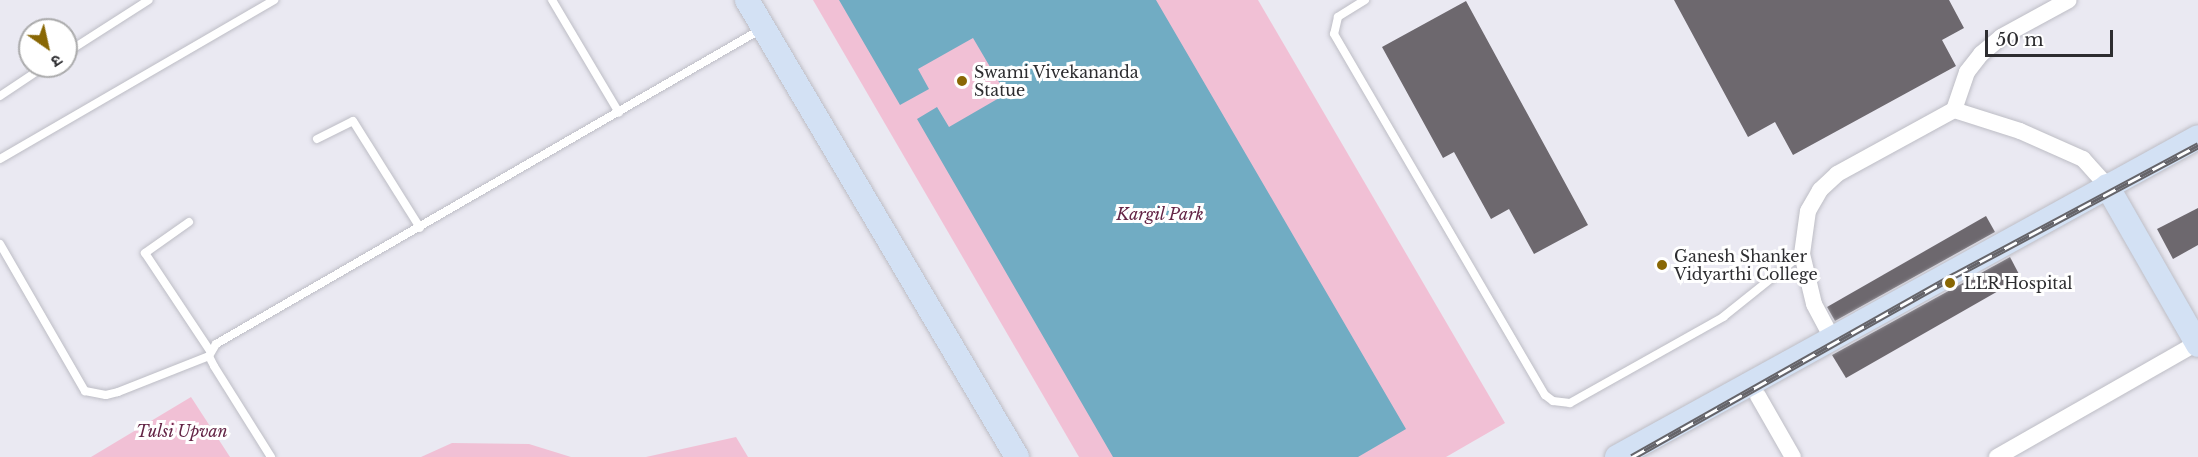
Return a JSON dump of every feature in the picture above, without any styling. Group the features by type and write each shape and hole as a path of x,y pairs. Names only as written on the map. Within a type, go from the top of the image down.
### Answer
{"main road":[{"path":"747,0 1017,457"},
{"path":"1617,457 1667,438 1758,396 2110,192 2198,137"},
{"path":"1649,457 1667,438 1832,338 2110,192 2198,152"},
{"path":"2110,192 2198,344"}],"street":[{"path":"1954,110 1958,91 1981,54 2001,37 2069,0"},
{"path":"1832,338 1814,304 1802,254 1808,211 1820,190 1837,174 1954,110 2020,131 2083,159 2110,192"},
{"path":"1997,457 2198,344"},
{"path":"1758,396 1793,457"}],"lane":[{"path":"78,45 149,0"},
{"path":"0,159 274,0"},
{"path":"552,0 619,113"},
{"path":"1365,0 1351,3 1334,24 1339,45 1545,394 1553,401 1570,403 1723,317 1802,254"},
{"path":"0,244 85,391 106,395 118,392 210,353 218,342 619,113 763,27"},
{"path":"0,96 27,78"},
{"path":"317,139 353,121 420,228"},
{"path":"189,222 145,253 210,353 271,457"}],"green space":[{"name":"Kargil Park","path":"813,0 1258,0 1505,423 1446,457 1079,457"},
{"name":"Tulsi Upvan","path":"191,397 230,457 91,457"},
{"path":"736,437 748,457 646,457"},
{"path":"452,443 529,444 571,457 421,457"}],"water":[{"name":"Kargil Park","path":"839,0 1156,0 1406,429 1358,457 1113,457 917,119 937,107 949,127 1006,94 973,38 918,69 929,89 900,105"}],"building":[{"path":"1674,0 1949,0 1964,28 1942,40 1956,66 1793,155 1775,122 1748,137"},
{"path":"1466,1 1588,225 1534,254 1509,209 1491,219 1454,152 1443,158 1382,47"},
{"path":"2198,208 2198,245 2173,259 2157,229"},
{"path":"1986,216 1995,232 1835,321 1827,307"},
{"path":"2010,257 2021,278 1846,378 1832,355"}],"railway":[{"path":"1632,457 1955,275 2198,145"}],"place":[{"name":"Swami Vivekananda Statue","path":"962,81"},
{"name":"Ganesh Shanker Vidyarthi College","path":"1662,265"},
{"name":"LLR Hospital","path":"1950,283"}]}
